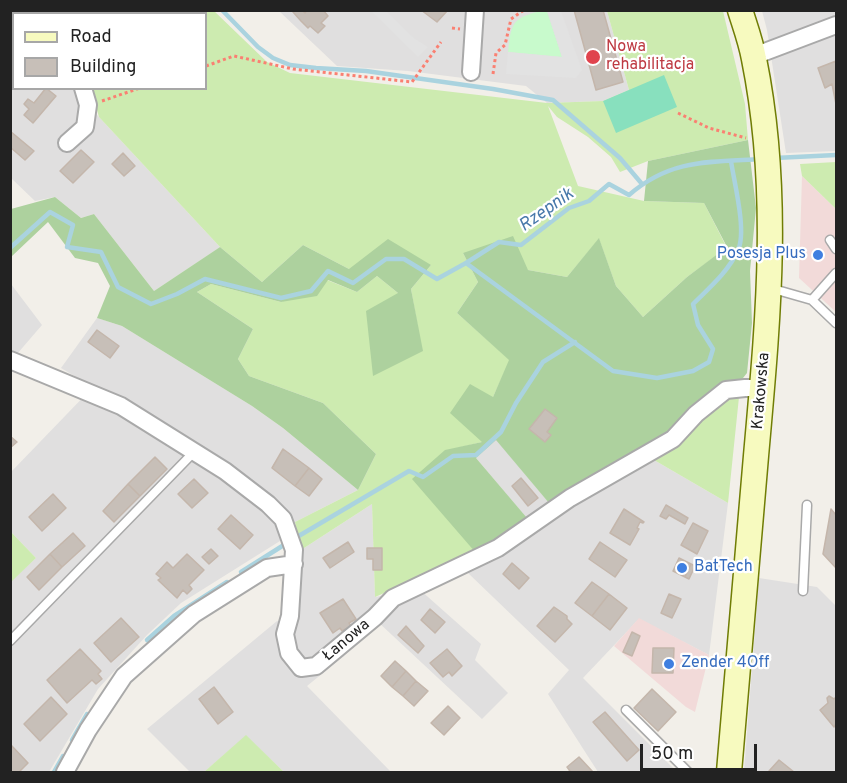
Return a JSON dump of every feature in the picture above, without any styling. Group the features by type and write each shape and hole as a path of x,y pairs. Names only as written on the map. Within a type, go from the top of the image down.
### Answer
{"main road":[{"name":"Krakowska","path":"729,772 762,388 771,239 770,177 766,140 754,56 740,10"}],"street":[{"path":"471,72 475,10"},
{"path":"754,56 837,25"},
{"path":"67,143 85,127 88,105 84,90"},
{"name":"Łanowa","path":"10,360 121,406 225,471 268,504 283,519 294,550 290,616 285,634 289,653 301,668 316,666 375,617 393,598 498,548 570,498 674,439 696,414 726,390 762,388"},
{"path":"65,772 88,730 124,676 194,614 267,568 294,564"}],"lane":[{"path":"830,240 837,249"},
{"path":"813,300 837,273"},
{"path":"769,288 813,300 837,323"},
{"path":"10,641 194,452"},
{"path":"802,591 807,505"},
{"path":"626,710 688,772"}],"path":[{"path":"494,74 496,53 505,45 511,20 524,10"},
{"path":"207,66 234,56 292,69 412,82 441,42"},
{"path":"88,105 134,90"},
{"path":"678,113 709,128 738,138 766,140"}],"shaded area":[{"path":"63,11 170,11 170,12"},
{"path":"279,11 607,11 629,90 603,101 547,103 526,86 408,71 337,66"},
{"path":"371,11 386,11 415,39 428,47 418,57"},
{"path":"547,11 561,11 582,70 576,78 506,74 508,52 562,57"},
{"path":"762,11 836,11 836,151 786,153"},
{"path":"12,49 12,90 82,90 86,103 220,247 154,291 94,214 81,218 55,197 35,201 11,178 10,51"},
{"name":"Posesja Plus","path":"802,176 836,209 836,312 799,278"},
{"path":"11,284 42,325 11,361"},
{"path":"97,318 122,326 252,406 283,428 358,490 295,522 280,541 181,603 147,635 98,689 49,772 11,772 10,582 36,558 11,532 11,472 93,387 61,368"},
{"path":"496,439 551,505 529,521 476,458"},
{"path":"654,460 728,503 709,655 639,619 583,678 677,772 598,772 548,694 569,670 468,573 563,513"},
{"path":"372,504 375,597 419,589 481,644 475,660 508,693 482,719 377,621 344,656 307,686 391,772 284,772 246,736 204,772 190,772 147,729 277,621 293,622 301,550"},
{"path":"759,578 817,587 836,606 836,772 744,772"},
{"path":"639,618 709,655 695,712 686,707 614,646"}],"green space":[{"path":"11,10 45,11 12,12 11,51"},
{"path":"213,10 267,62 290,73 547,103 603,101 629,90 607,11 723,11 745,104 748,140 648,161 620,172 611,157 588,137 557,117 548,106 578,186 644,201 704,203 727,248 687,277 643,317 616,286 599,239 567,277 528,270 463,253 478,282 457,313 510,360 493,397 482,442 445,451 476,553 375,597 372,504 301,550 295,522 358,490 376,454 323,403 249,376 238,359 253,329 197,292 211,284 281,302 327,280 357,292 377,276 398,293 422,351 411,289 431,265 349,269 303,245 262,282 220,247 99,117 91,90 207,90 207,12 170,11"},
{"path":"547,11 562,57 508,52 510,34 515,23 524,16"},
{"path":"664,75 677,107 616,133 603,101"},
{"path":"748,140 756,208 750,271 752,323 747,373 739,383 670,437 549,503 496,440 476,458 527,518 476,553 412,479 445,450 482,442 450,413 470,384 493,397 509,360 457,313 478,282 463,253 513,236 528,270 567,277 599,238 616,286 643,317 687,277 727,247 704,203 644,201 648,161"},
{"path":"836,162 836,209 802,176 800,164"},
{"path":"55,197 81,218 94,214 154,291 220,247 262,282 303,245 349,269 388,239 431,265 411,289 423,351 373,376 366,311 398,293 377,276 357,292 328,280 317,296 281,302 211,284 197,292 253,329 238,359 249,376 323,403 376,454 358,490 283,428 252,406 122,326 97,318 110,286 98,263 75,258 48,222 11,257 11,209"},
{"path":"732,397 739,397 728,503 654,460 684,437 703,416"},
{"path":"11,532 36,558 11,582"},
{"path":"246,735 284,772 204,772"}],"building":[{"path":"94,10 130,10 132,12 96,12"},
{"path":"302,10 305,13 307,10 323,10 328,16 321,23 325,26 318,33 310,26 308,28 293,12"},
{"path":"421,10 448,10 437,22"},
{"path":"574,10 603,10 623,82 596,90"},
{"path":"836,61 836,104 832,84 825,88 818,68"},
{"path":"44,90 48,90 56,96 33,123 24,115 29,109 24,104 28,99 34,103"},
{"path":"10,131 34,151 25,160 10,147"},
{"path":"81,150 94,162 73,183 60,171"},
{"path":"123,153 135,166 124,176 112,164"},
{"path":"97,330 119,346 110,358 88,342"},
{"path":"545,409 557,418 547,432 551,435 545,442 529,429"},
{"path":"10,436 17,442 10,448"},
{"path":"283,449 309,468 295,486 272,468"},
{"path":"155,457 167,469 140,496 128,484"},
{"path":"309,468 322,479 309,496 295,486"},
{"path":"521,478 538,498 528,506 512,486"},
{"path":"194,479 208,493 192,508 178,494"},
{"path":"128,484 140,496 114,522 103,511"},
{"path":"53,494 66,508 42,531 29,517"},
{"path":"666,505 688,518 685,524 669,515 666,519 660,516"},
{"path":"624,509 644,522 640,522 637,528 639,529 630,545 610,533"},
{"path":"831,509 836,515 836,568 823,554"},
{"path":"231,515 253,535 240,549 218,529"},
{"path":"693,523 708,531 697,554 681,545"},
{"path":"73,533 85,546 62,567 50,554"},
{"path":"348,542 354,552 330,568 323,558"},
{"path":"600,542 627,560 615,577 589,559"},
{"path":"367,548 382,548 382,570 373,570 373,559 367,559"},
{"path":"211,549 218,556 209,564 202,557"},
{"path":"50,554 62,567 39,590 27,577"},
{"path":"187,554 204,570 189,585 192,589 187,594 183,590 177,598 158,580 161,578 156,574 167,562 173,568"},
{"name":"BatTech","path":"679,558 691,564 685,577 673,571"},
{"path":"512,563 529,578 519,589 503,574"},
{"path":"691,564 695,566 689,579 685,577"},
{"path":"592,582 609,594 592,616 575,603"},
{"path":"609,594 627,608 610,630 592,616"},
{"path":"669,594 681,599 672,618 661,613"},
{"path":"343,599 356,619 349,623 351,626 342,631 340,628 333,633 320,613"},
{"path":"554,607 567,616 572,624 555,642 537,626"},
{"path":"430,609 445,622 435,633 421,620"},
{"path":"121,618 139,637 111,662 94,643"},
{"path":"406,626 424,646 418,653 398,635"},
{"path":"632,632 640,636 632,656 623,652"},
{"path":"653,648 674,648 673,673 652,673"},
{"path":"80,649 101,671 98,674 102,679 96,684 92,680 67,703 47,680"},
{"path":"447,649 462,666 452,676 449,672 443,677 430,663"},
{"path":"395,661 406,671 392,687 381,676"},
{"path":"406,671 416,681 403,696 392,687"},
{"path":"416,681 428,691 414,706 403,696"},
{"path":"214,687 233,712 218,724 199,699"},
{"path":"652,689 676,712 658,731 634,708"},
{"path":"829,696 834,699 836,697 834,727 820,710 828,703"},
{"path":"51,697 67,714 40,741 24,724"},
{"path":"448,706 460,718 444,735 431,723"},
{"path":"605,712 639,750 627,761 593,722"},
{"path":"11,745 28,763 19,772 10,772"},
{"path":"579,757 593,772 568,772 570,771 567,767"},
{"path":"779,760 794,772 769,771"}],"waterway":[{"path":"222,10 258,47 273,58 290,65 366,71 553,100 620,158 642,184"},
{"name":"Rzepnik","path":"775,158 836,155"},
{"name":"Rzepnik","path":"10,248 50,212 73,225 67,247 101,252 118,287 151,304 177,294 205,279 281,298 311,291 328,271 353,283 386,259 404,259 437,279 499,242 521,245 569,208 589,201 609,184 629,195 644,183 675,169 707,162 761,159"},
{"path":"466,263 613,371 657,378 693,371 709,362 713,349 698,325 693,304 729,265 740,242 741,219 731,161"},
{"path":"297,537 409,471 423,477 453,456 476,455 501,432 516,403 543,362 575,342"},
{"path":"241,572 287,543"},
{"path":"147,640 174,616 227,582"},
{"path":"72,740 87,714"},
{"path":"54,772 63,756"}],"place":[{"name":"Nowa rehabilitacja","path":"593,57"},
{"name":"Posesja Plus","path":"818,255"},
{"name":"BatTech","path":"682,568"},
{"name":"Zender 4Off","path":"669,664"}]}
